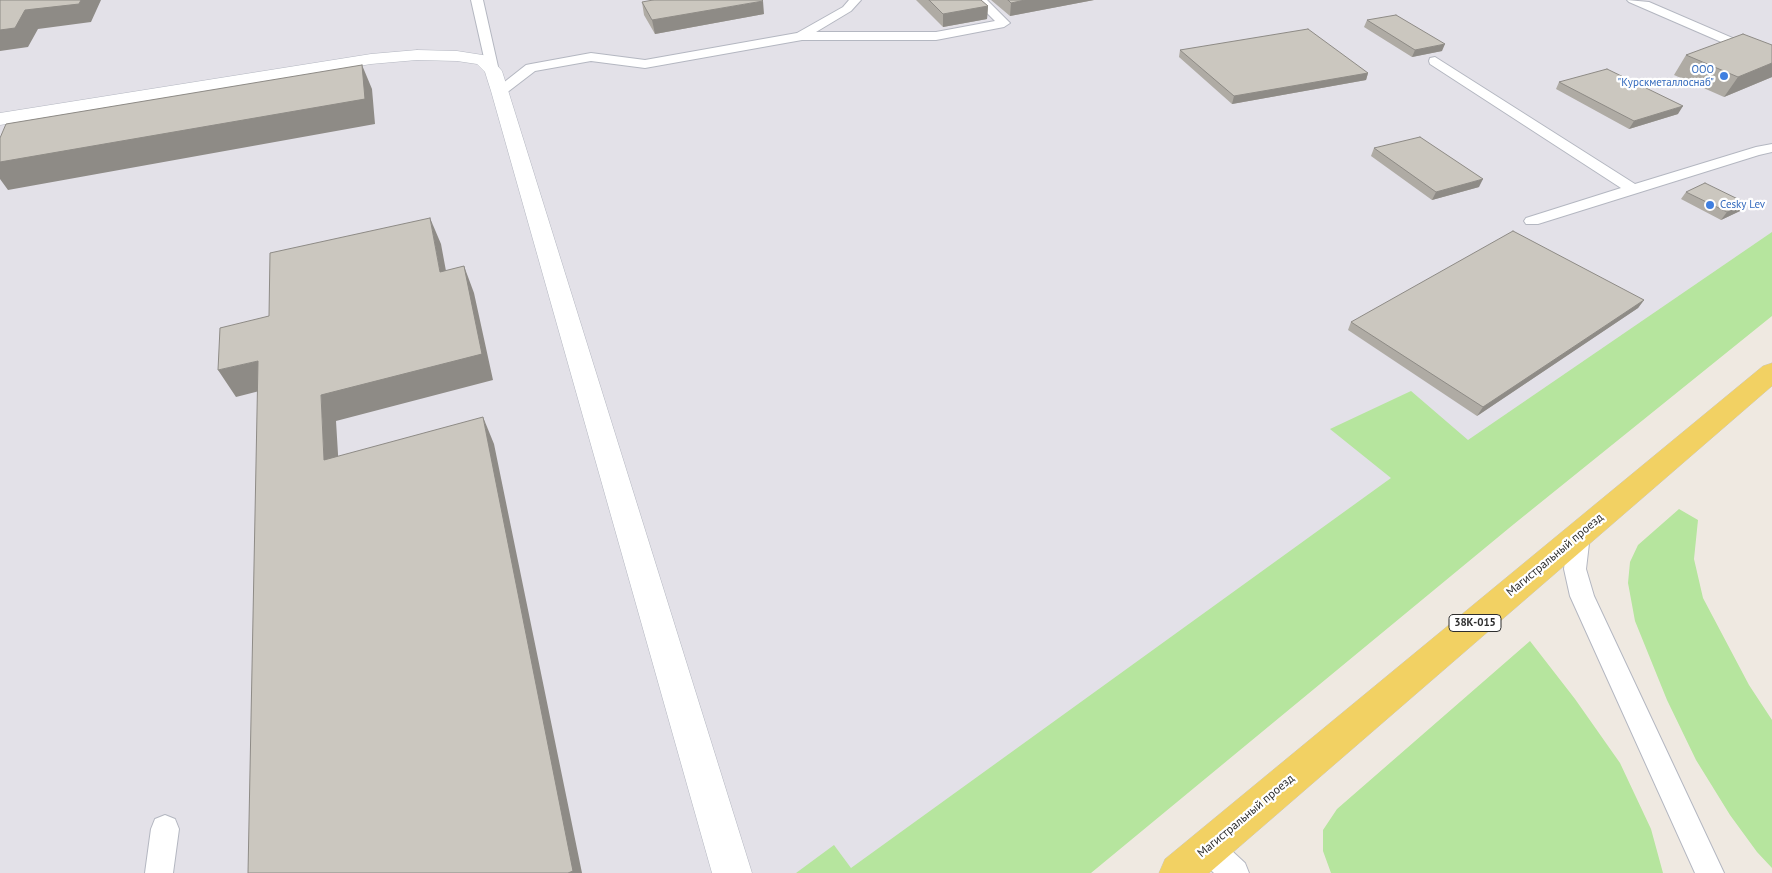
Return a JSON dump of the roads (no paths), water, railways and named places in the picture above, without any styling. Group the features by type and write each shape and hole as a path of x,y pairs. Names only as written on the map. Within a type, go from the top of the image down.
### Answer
{"main road":[{"name":"Магистральный проезд","path":"1179,873 1772,372"}],"street":[{"path":"0,119 371,59 417,55 456,56 483,60 497,81 732,873"}],"lane":[{"path":"477,0 497,81 531,68 590,57 645,64 800,36 936,36 1004,23 980,0"},
{"path":"800,36 847,9 855,0"},
{"path":"1633,0 1772,60"},
{"path":"1435,61 1632,189"},
{"path":"1532,221 1756,151 1772,148"},
{"path":"1579,535 1575,569 1582,596 1710,873"},
{"path":"159,873 165,829"},
{"path":"1208,848 1235,873"}],"place":[{"name":"ООО \"Курскметаллоснаб\"","path":"1724,76"},
{"name":"Cesky Lev","path":"1710,205"}]}
